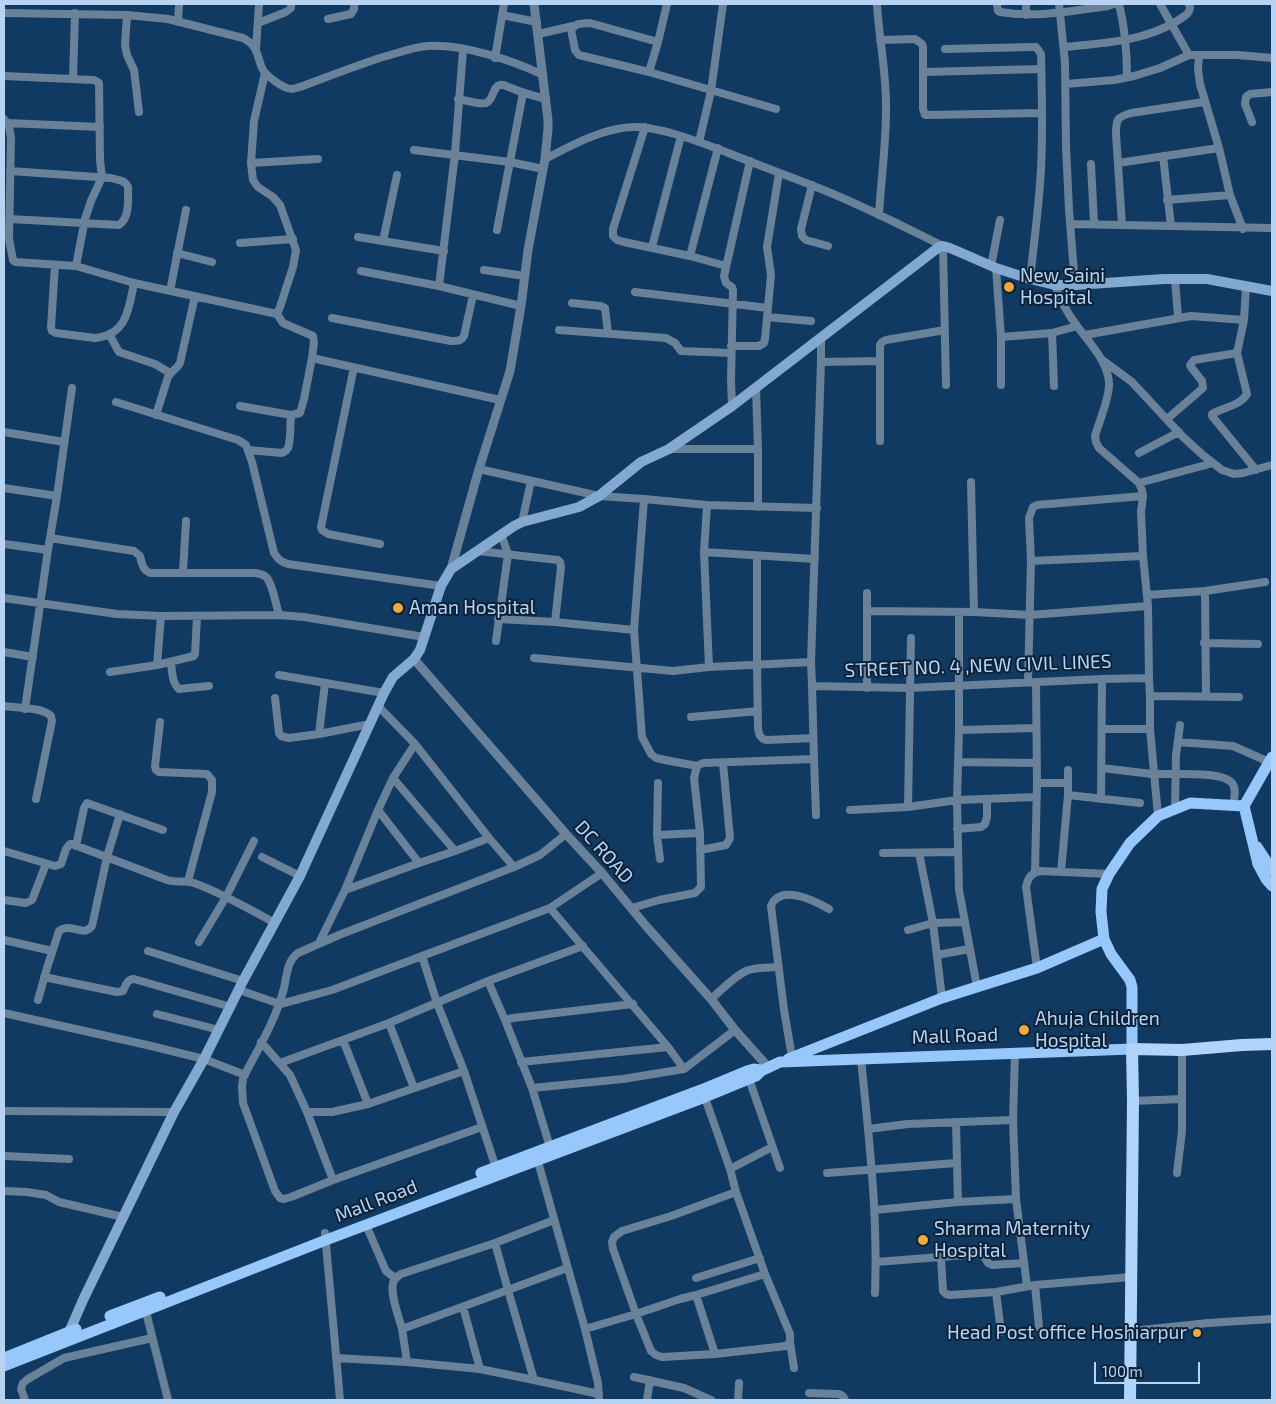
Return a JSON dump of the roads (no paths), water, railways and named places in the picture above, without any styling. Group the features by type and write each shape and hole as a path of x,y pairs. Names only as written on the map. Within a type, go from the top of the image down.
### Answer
{"highway":[{"name":"Mall Road","path":"1132,1049 1182,1050 1272,1044"},
{"path":"1130,1400 1132,1331 1132,1049"}],"main road":[{"path":"62,1339 83,1300 174,1112 204,1059 241,985 300,876 384,693 393,677 414,659 420,650 441,586 451,568 522,522 579,507 598,496 641,462 669,449 732,406 936,249 944,246 994,267 1055,285 1164,279 1207,279 1272,291"},
{"path":"1239,806 1271,760"},
{"path":"1132,1049 1132,987 1130,980 1111,954 1104,939 1101,912 1102,890 1109,874 1130,843 1158,816 1190,803 1239,806"},
{"path":"1239,806 1253,841 1258,864 1272,886"},
{"path":"1253,841 1272,870"},
{"path":"780,1062 942,998 1036,968 1104,939"},
{"name":"Mall Road","path":"536,1156 550,1147 703,1093 749,1079 780,1062 1132,1049"},
{"name":"Mall Road","path":"4,1358 62,1339 325,1236 703,1093 747,1071 765,1069"},
{"name":"Mall Road","path":"325,1236 366,1225 497,1171"},
{"name":"Mall Road","path":"4,1366 62,1339"}],"street":[{"path":"93,14 94,4"},
{"path":"178,21 179,4"},
{"path":"259,4 256,49 261,66 265,73 286,88 292,89 406,50 427,46 446,47 496,58 543,75"},
{"path":"258,23 286,12 291,8 291,4"},
{"path":"328,19 351,14 354,4"},
{"path":"496,58 504,4"},
{"path":"451,568 479,469 510,371 545,159 548,130 546,100 534,4"},
{"path":"648,72 658,42 667,4"},
{"path":"699,142 711,91 723,4"},
{"path":"877,4 884,64 886,111 879,214"},
{"path":"996,4 1000,12 1026,14 1060,13 1114,4"},
{"path":"1026,4 1026,14"},
{"path":"1059,4 1064,47 1066,146 1075,285"},
{"path":"1119,4 1126,40 1127,77"},
{"path":"1160,4 1189,55"},
{"path":"1064,47 1114,42 1149,34 1172,24 1188,14 1189,4"},
{"path":"4,13 127,15 178,21 243,38 256,49"},
{"path":"73,79 75,13"},
{"path":"127,15 125,46 134,70 138,112"},
{"path":"502,15 537,22"},
{"path":"538,34 578,24 590,23 658,42"},
{"path":"573,26 570,32 575,50 580,55 648,72 776,109"},
{"path":"880,40 907,39 919,41 922,44 923,109 925,115 1042,113"},
{"path":"945,49 1036,47 1041,54 1041,169 1030,279"},
{"path":"439,286 455,154 462,50"},
{"path":"1066,84 1127,77 1160,68 1189,55 1238,55 1272,58"},
{"path":"1199,55 1200,84 1204,102 1219,148 1230,194 1242,228"},
{"path":"923,72 1041,69"},
{"path":"265,73 254,121 251,163 253,180 258,187 273,197 280,205 296,250 295,259 277,314"},
{"path":"4,76 94,80 100,83 102,177 84,223 76,266"},
{"path":"458,99 488,102 491,100 496,88 503,84 546,100"},
{"path":"1252,122 1245,104 1246,97 1250,94 1272,92"},
{"path":"497,230 523,93"},
{"path":"1122,225 1116,124 1120,116 1204,102"},
{"path":"100,127 6,121 10,130 7,145 10,171 7,192 12,260 15,262 76,266 134,283 277,314 283,323 313,336 312,358 300,413 291,415 240,406"},
{"path":"545,159 565,148 602,133 622,128 645,127 718,148 812,185 879,214 944,246 946,386"},
{"path":"645,127 613,229 613,236 617,240 624,242 652,247 726,266"},
{"path":"652,247 680,136"},
{"path":"690,256 718,148"},
{"path":"1118,163 1219,148"},
{"path":"414,150 455,154 543,168"},
{"path":"1163,156 1171,226"},
{"path":"251,163 318,159"},
{"path":"732,406 732,287 724,280 750,162"},
{"path":"1091,164 1094,224"},
{"path":"8,224 119,224 124,222 126,217 128,187 127,184 111,178 10,171"},
{"path":"559,330 666,338 684,352 731,350 762,345 765,339 771,268 767,247 779,173"},
{"path":"383,241 397,175"},
{"path":"812,185 802,236 806,240 828,246"},
{"path":"1167,200 1230,194"},
{"path":"170,291 186,210"},
{"path":"1000,220 994,267 1001,337 1001,385"},
{"path":"1070,224 1272,228"},
{"path":"358,237 444,251"},
{"path":"240,243 293,239"},
{"path":"177,253 212,262"},
{"path":"55,265 51,328 56,333 101,338 120,328 128,310 134,283"},
{"path":"484,270 525,276"},
{"path":"361,271 439,286 521,306"},
{"path":"1175,280 1178,317"},
{"path":"1055,285 1077,326 1100,358 1108,377 1108,392 1095,436 1096,442 1099,448 1139,483 1142,490 1141,512 1148,606 1150,729 1158,816"},
{"path":"1246,286 1244,320 1237,353 1247,394 1243,400 1215,412 1212,416 1256,470"},
{"path":"635,292 731,304 810,321"},
{"path":"332,318 458,341 462,340 464,336 472,295"},
{"path":"156,415 168,377 180,363 195,296"},
{"path":"572,303 605,308 608,333"},
{"path":"1085,335 1178,317 1198,316 1244,320"},
{"path":"1001,337 1052,333 1077,326"},
{"path":"880,441 880,345 882,342 944,330"},
{"path":"1052,333 1054,386"},
{"path":"109,334 119,352 155,364 170,373"},
{"path":"816,815 811,662 817,508 820,338"},
{"path":"1167,419 1203,388 1202,381 1191,367 1191,362 1237,353"},
{"path":"312,358 500,400"},
{"path":"1100,358 1132,382 1178,432 1222,470 1234,474 1272,465"},
{"path":"821,362 880,360"},
{"path":"354,367 321,526 322,530 328,534 380,544"},
{"path":"25,709 72,388"},
{"path":"756,388 758,507"},
{"path":"116,402 243,442 246,445 252,462 274,553 278,559 288,564 441,586"},
{"path":"248,450 285,452 288,448 291,415"},
{"path":"4,432 64,442"},
{"path":"1139,453 1178,432"},
{"path":"669,449 758,449"},
{"path":"1139,483 1213,463"},
{"path":"479,469 598,496 707,505 817,508"},
{"path":"522,522 530,481"},
{"path":"971,482 974,612"},
{"path":"4,488 57,496"},
{"path":"1035,872 1037,763 1032,682 1029,518 1033,507 1037,505 1143,496"},
{"path":"644,499 634,630 642,737 651,754 665,760 697,766 702,763 814,759"},
{"path":"707,505 704,552 708,667"},
{"path":"183,572 186,521"},
{"path":"496,641 508,554 501,534"},
{"path":"50,538 134,551 140,556 143,567 150,573 262,574 270,584 278,615"},
{"path":"4,544 48,550"},
{"path":"478,551 558,560 560,562 555,622"},
{"path":"704,552 815,558"},
{"path":"757,556 756,664 758,728 761,738 767,740 813,738"},
{"path":"1031,561 1144,556"},
{"path":"1147,595 1205,591 1265,582"},
{"path":"1205,591 1206,696"},
{"path":"866,688 867,593"},
{"path":"4,598 117,614 197,617 278,615 315,618 424,637"},
{"path":"867,611 974,612 1030,615 1148,606"},
{"path":"960,612 960,730 957,800 959,890 977,987"},
{"path":"157,665 161,616"},
{"path":"110,672 189,658 195,654 197,617"},
{"path":"498,619 555,622 634,630"},
{"path":"908,808 911,638"},
{"path":"1204,643 1258,644"},
{"path":"4,652 33,657"},
{"path":"534,658 673,671 708,667 811,662"},
{"name":"DC ROAD","path":"414,659 711,1000 765,1069"},
{"path":"171,662 176,688 209,686"},
{"path":"279,675 384,693"},
{"name":"STREET NO. 4 ,NEW CIVIL LINES","path":"812,686 910,688 1149,678"},
{"path":"1101,799 1102,679"},
{"path":"319,734 325,683"},
{"path":"1150,696 1239,697"},
{"path":"274,698 279,733 289,738 370,724"},
{"path":"4,706 45,712 51,716 52,721 36,799"},
{"path":"378,706 415,744 514,867"},
{"path":"691,717 758,711"},
{"path":"160,722 156,770 159,772 207,774 212,780 212,792 188,881"},
{"path":"1175,809 1180,725"},
{"path":"960,730 1036,728"},
{"path":"1102,729 1150,729"},
{"path":"1178,742 1233,746 1271,760"},
{"path":"319,944 393,778 415,744"},
{"path":"700,850 726,845 730,838 723,762"},
{"path":"958,762 1037,763"},
{"path":"632,908 659,900 695,893 701,887 700,833 694,778 697,766"},
{"path":"1102,768 1154,774 1176,773 1216,776 1232,782 1239,806"},
{"path":"1061,872 1068,795 1068,770"},
{"path":"393,778 455,851"},
{"path":"658,783 660,859"},
{"path":"1037,783 1068,783"},
{"path":"1068,795 1140,802"},
{"path":"850,810 908,808 957,800 1036,797"},
{"path":"957,829 981,827 985,824 987,799"},
{"path":"76,846 84,808 87,803 163,830"},
{"path":"378,810 419,863"},
{"path":"38,1000 59,931 69,928 85,932 91,928 107,857 120,814"},
{"path":"658,835 700,833"},
{"path":"482,1127 284,1199 278,1196 243,1104 242,1087 245,1075 280,1004 291,960 298,953 514,867 540,855 566,834"},
{"path":"344,890 489,838"},
{"path":"198,942 226,897 254,841"},
{"path":"4,851 52,866 61,864 70,844 167,880 175,882 188,881 226,897 275,923"},
{"path":"883,853 958,852"},
{"path":"919,853 933,924 942,998"},
{"path":"262,857 300,876"},
{"path":"4,900 26,903 32,900 46,864"},
{"path":"1036,968 1026,887 1030,876 1040,871 1109,874"},
{"path":"148,951 241,985 280,1004 332,990 550,908 602,873"},
{"path":"792,1057 778,967 772,906 776,897 789,895 810,899 829,909"},
{"path":"550,908 633,1004 684,1068"},
{"path":"908,930 933,924 964,922"},
{"path":"4,940 52,951"},
{"path":"280,1063 389,1023 488,981 583,946"},
{"path":"937,955 969,949"},
{"path":"422,956 437,1003 464,1071 497,1171"},
{"path":"711,1000 746,971 778,967"},
{"path":"44,977 117,992 124,991 127,982 134,979 231,1007"},
{"path":"488,981 532,1088 550,1147"},
{"path":"505,1020 633,1004"},
{"path":"4,1013 204,1059 245,1075"},
{"path":"157,1014 219,1030"},
{"path":"389,1023 414,1088"},
{"path":"532,1088 623,1079 684,1068 735,1030"},
{"path":"343,1040 368,1104"},
{"path":"262,1042 290,1075 307,1112 333,1180"},
{"path":"522,1062 668,1047"},
{"path":"1177,1172 1182,1131 1182,1050"},
{"path":"1015,1053 1013,1120 1016,1199 1024,1263 1031,1286 1039,1327"},
{"path":"861,1058 873,1170 876,1262 875,1293"},
{"path":"307,1112 332,1112 368,1104 464,1071"},
{"path":"749,1079 780,1168"},
{"path":"703,1093 765,1274 790,1334 794,1368"},
{"path":"1133,1101 1182,1099"},
{"path":"4,1111 174,1112"},
{"path":"868,1129 908,1124 1013,1120"},
{"path":"956,1122 958,1202"},
{"path":"730,1169 772,1147"},
{"path":"4,1156 69,1159"},
{"path":"336,1358 480,1369 534,1380 599,1397 598,1383 585,1329 536,1156"},
{"path":"826,1173 956,1163"},
{"path":"4,1192 26,1192 46,1195 59,1202 123,1217"},
{"path":"736,1192 671,1216 622,1231 614,1237 612,1242 613,1249 636,1314 651,1351 656,1355 671,1357 715,1354 786,1346 790,1342"},
{"path":"875,1210 958,1202 1016,1199"},
{"path":"407,1362 402,1329 393,1293 392,1284 395,1278 401,1274 554,1220"},
{"path":"366,1225 386,1271 395,1278"},
{"path":"325,1236 340,1400"},
{"path":"495,1242 534,1380"},
{"path":"876,1262 979,1254 983,1255 988,1263 992,1265 1024,1263"},
{"path":"941,1257 943,1291 950,1295 996,1292 1031,1286 1131,1277"},
{"path":"696,1278 760,1258"},
{"path":"402,1329 567,1268"},
{"path":"585,1329 765,1274"},
{"path":"996,1292 1001,1332"},
{"path":"696,1295 715,1354"},
{"path":"144,1307 168,1400"},
{"path":"463,1307 480,1369"},
{"path":"1132,1331 1272,1318"},
{"path":"24,1400 21,1388 23,1383 64,1358 152,1338"},
{"path":"62,1339 64,1358"},
{"path":"634,1377 684,1388 711,1400"},
{"path":"647,1400 650,1380"},
{"path":"738,1400 739,1383"},
{"path":"809,1393 839,1394 845,1400"}],"place":[{"name":"New Saini Hospital","path":"1009,287"},
{"name":"Aman Hospital","path":"398,608"},
{"name":"Ahuja Children Hospital","path":"1024,1030"},
{"name":"Sharma Maternity Hospital","path":"923,1240"},
{"name":"Head Post office Hoshiarpur","path":"1197,1333"}]}
